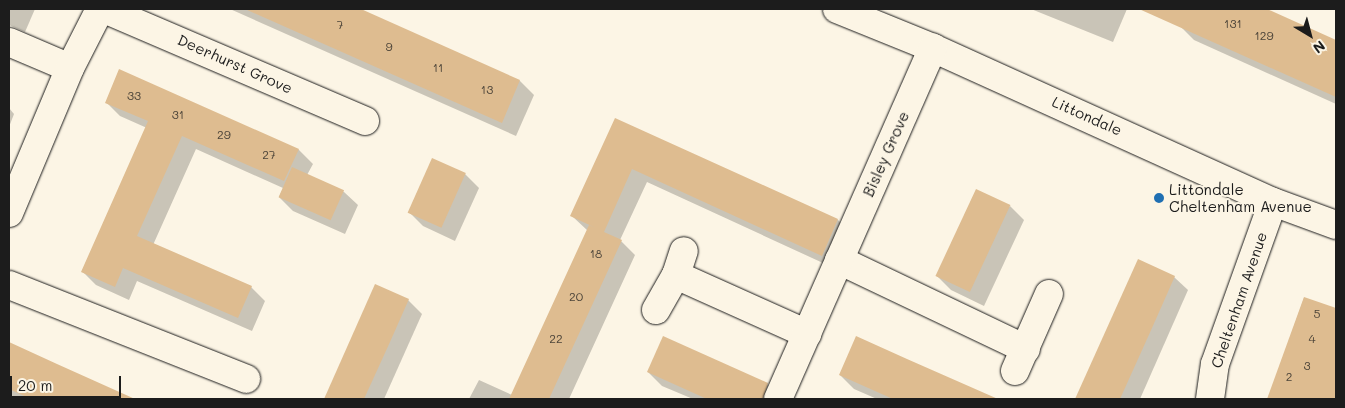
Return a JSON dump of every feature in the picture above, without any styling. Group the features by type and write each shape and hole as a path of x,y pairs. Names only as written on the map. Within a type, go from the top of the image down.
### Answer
{"street":[{"name":"Deerhurst Grove","path":"9,213 70,68 102,9 365,121"},
{"name":"Littondale","path":"837,9 933,48 1273,202 1336,225"},
{"path":"9,42 70,68"},
{"name":"Bisley Grove","path":"778,399 933,48"},
{"name":"Cheltenham Avenue","path":"1210,399 1215,364 1273,202"},
{"path":"839,260 1021,360 1049,294"},
{"path":"656,310 680,263 807,334"},
{"path":"9,285 246,379"}],"building":[{"path":"245,9 361,9 520,80 502,123"},
{"path":"1139,9 1267,9 1336,40 1336,97"},
{"path":"119,69 299,149 284,181 182,136 137,236 252,286 238,318 123,268 115,287 81,272 148,121 105,103"},
{"path":"615,118 838,219 822,256 632,169 604,232 622,240 549,399 509,399 589,225 596,228 570,216"},
{"path":"432,158 466,173 441,228 408,213"},
{"path":"292,167 344,190 331,220 279,197"},
{"path":"976,189 1010,205 970,292 935,276"},
{"path":"1138,259 1175,276 1152,328 1120,399 1075,399"},
{"path":"375,284 409,299 390,342 364,399 324,399"},
{"path":"1304,297 1336,308 1336,399 1267,399"},
{"path":"663,336 768,383 763,399 707,399 647,372"},
{"path":"856,336 998,399 893,399 839,375"},
{"path":"9,342 135,399 31,399 9,389"}],"place":[{"name":"Littondale Cheltenham Avenue","path":"1159,198"}]}
